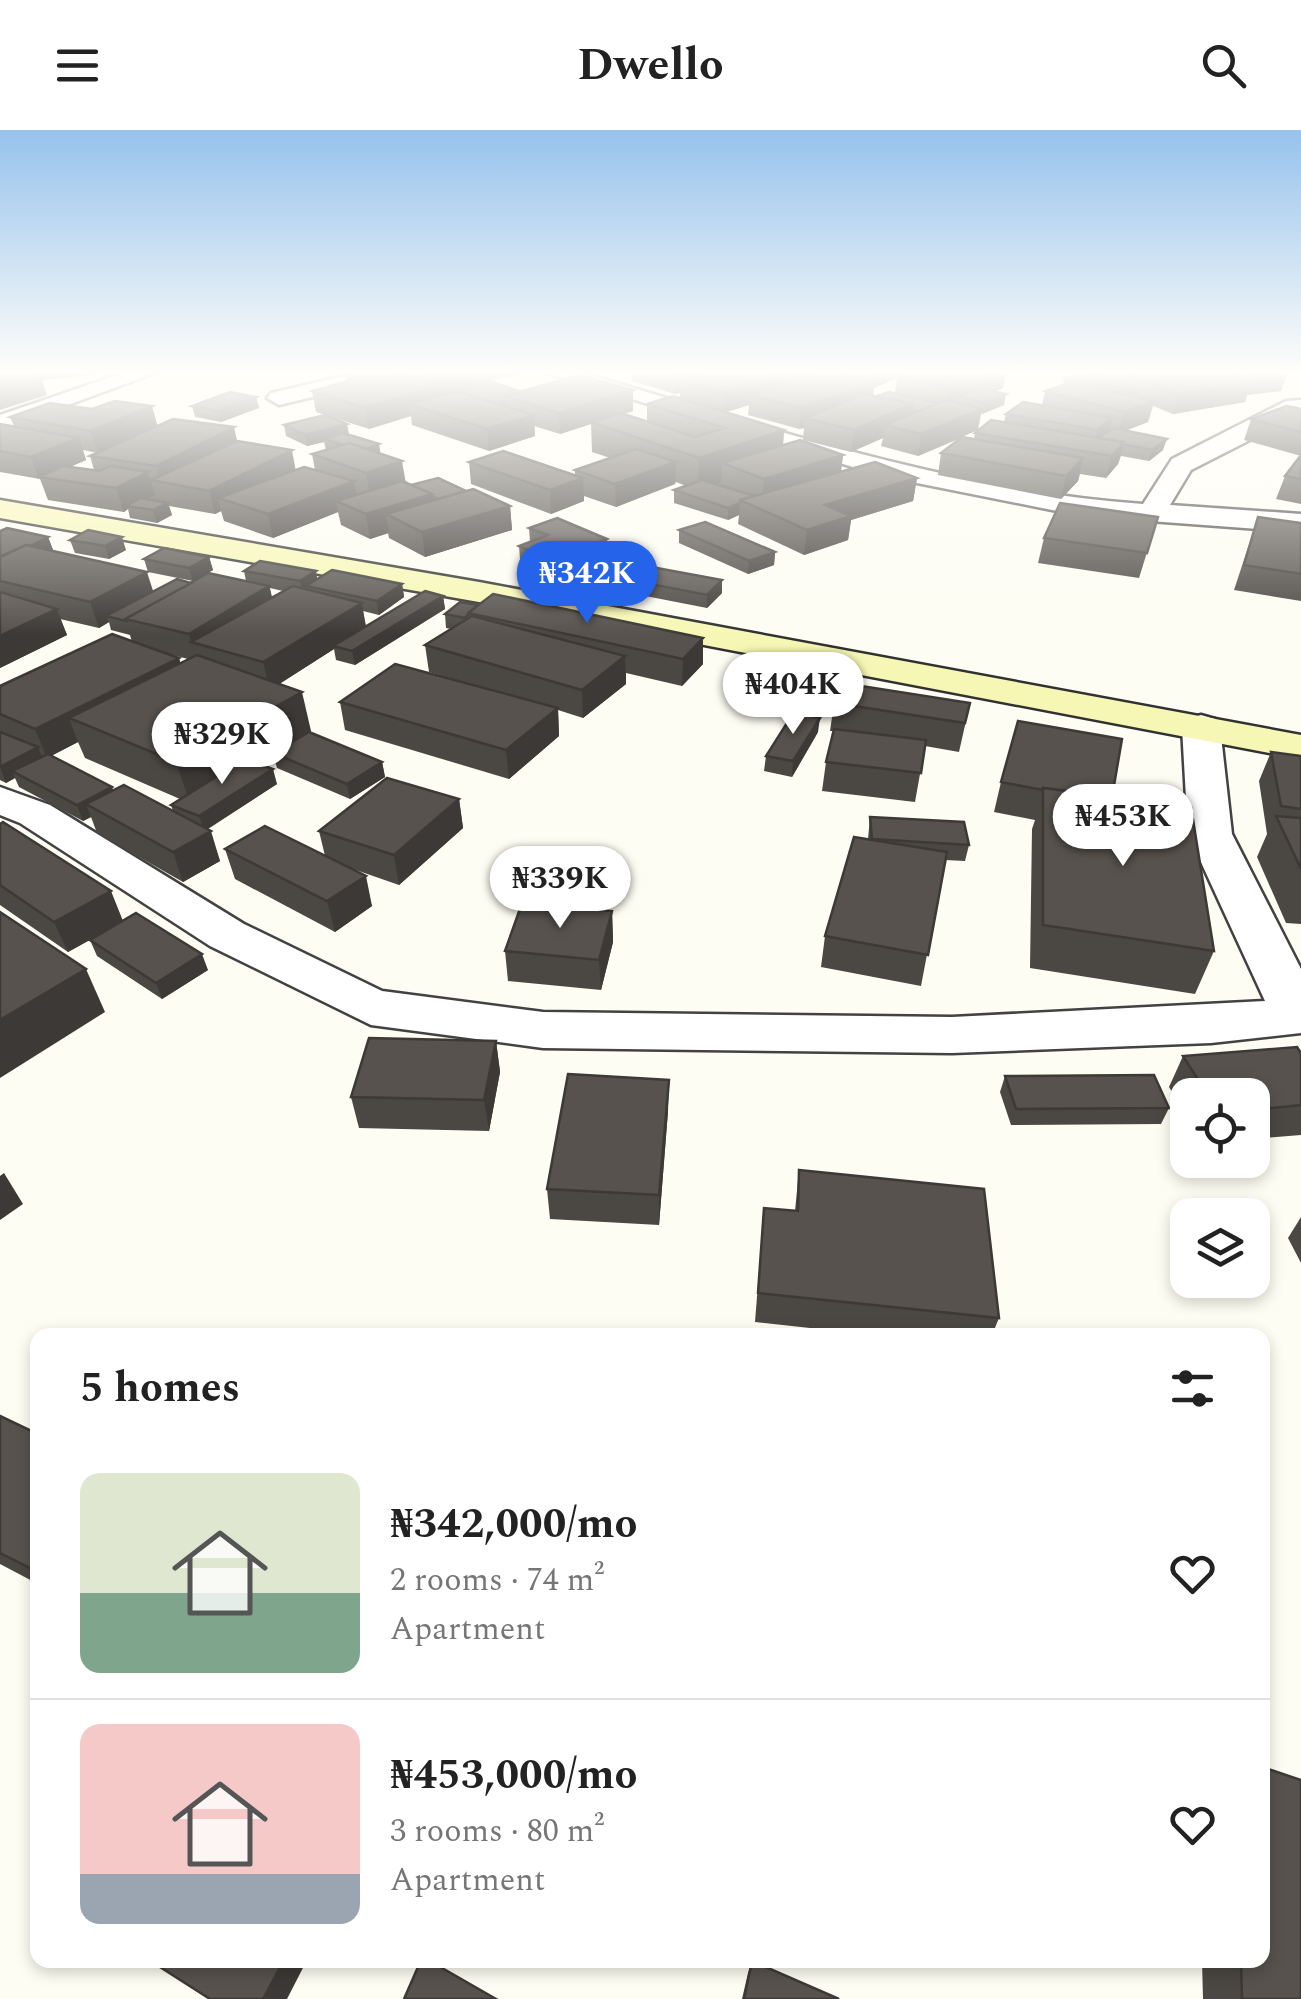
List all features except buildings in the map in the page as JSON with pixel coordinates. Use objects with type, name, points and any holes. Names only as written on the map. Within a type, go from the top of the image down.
[{"type":"street","points":[[855,460],[1082,508],[1301,523]]},
{"type":"street","points":[[1154,511],[1181,465],[1190,460]]},
{"type":"street","points":[[0,508],[479,592],[1301,746]]},
{"type":"street","points":[[12,814],[227,935],[371,1006],[542,1030],[952,1035],[1211,1025],[1300,1015],[1210,834],[1201,727]]}]
